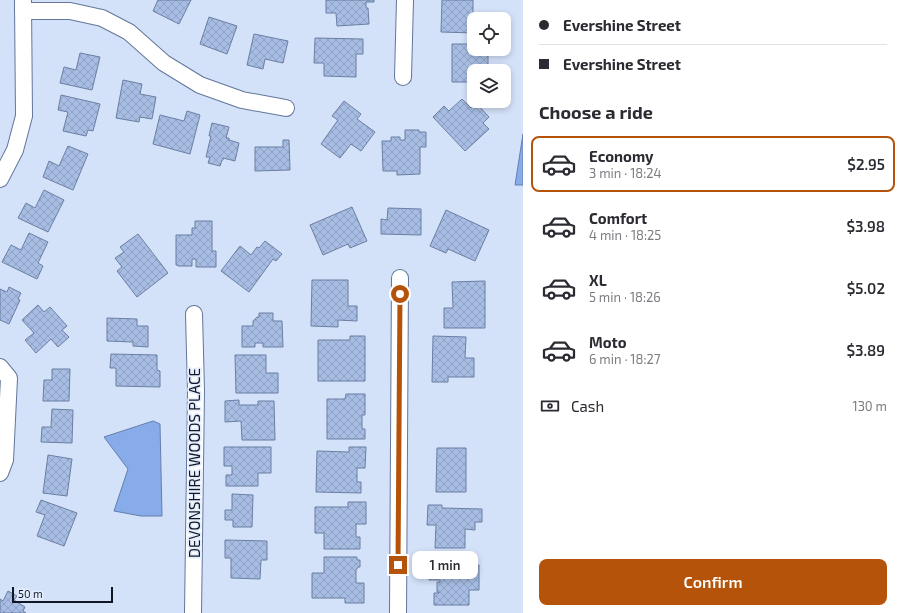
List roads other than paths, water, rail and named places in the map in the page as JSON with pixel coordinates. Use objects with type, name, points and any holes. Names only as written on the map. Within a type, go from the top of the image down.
[{"type":"street","points":[[403,77],[405,0]]},
{"type":"street","points":[[0,179],[15,150],[24,116],[23,6],[70,11],[102,18],[129,32],[164,63],[200,85],[242,100],[286,108]]},
{"type":"street","points":[[398,613],[400,278]]},
{"type":"street","name":"DEVONSHIRE WOODS PLACE","points":[[193,613],[196,391],[194,314]]},
{"type":"street","points":[[0,367],[9,378],[5,460],[0,473]]},
{"type":"water","points":[[523,134],[523,185],[515,185]]},
{"type":"water","points":[[153,421],[160,424],[162,516],[141,516],[114,511],[128,469],[104,437]]}]
